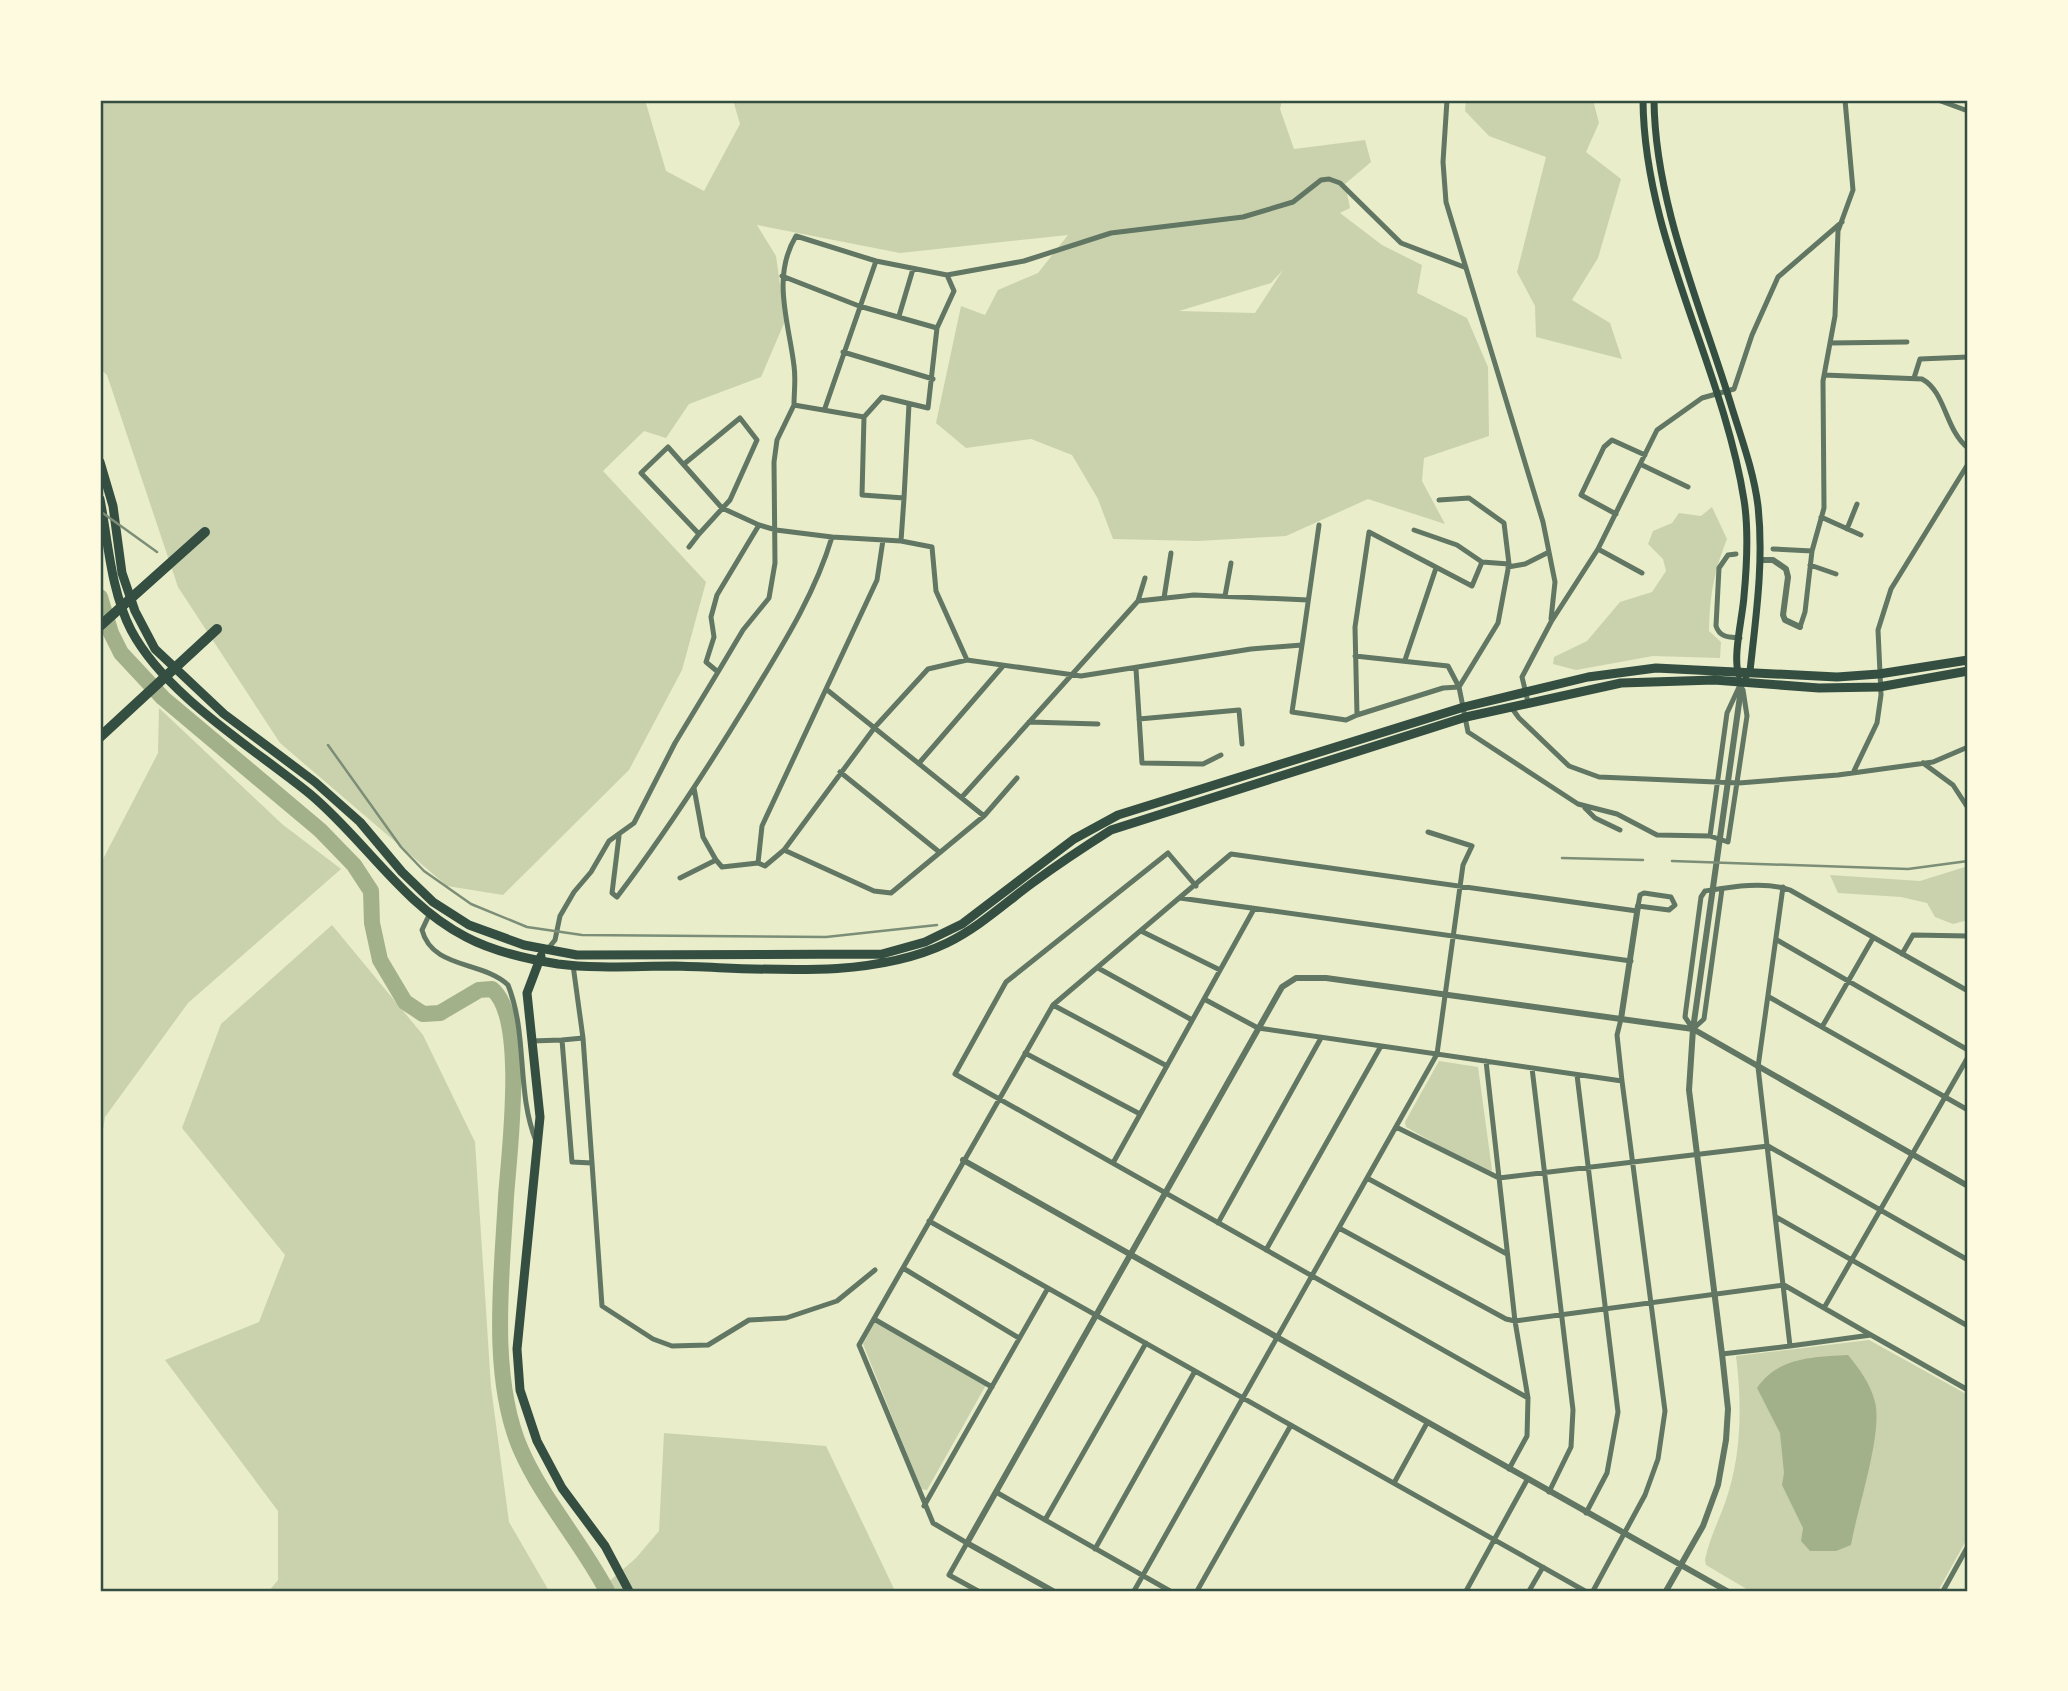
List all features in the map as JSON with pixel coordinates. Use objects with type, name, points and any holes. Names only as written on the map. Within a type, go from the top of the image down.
[{"type":"highway","points":[[100,461],[113,506],[122,573],[135,611],[155,649],[215,706],[315,782],[360,822],[402,872],[433,902],[469,925],[546,951],[617,956],[882,954],[925,942],[962,924],[1074,839],[1118,815],[1465,712],[1511,707],[1621,683],[1714,680],[1819,688],[1879,687],[1968,671]]},
{"type":"highway","points":[[100,499],[113,573],[131,629],[156,666],[192,701],[326,807],[430,913],[466,937],[514,956],[573,965],[796,968],[858,966],[897,961],[946,943],[976,926],[1061,862],[1111,830],[1525,691],[1588,677],[1656,668],[1837,677],[1879,674],[1968,660]]},
{"type":"highway","points":[[100,626],[205,532]]},
{"type":"highway","points":[[102,735],[217,629]]},
{"type":"highway","points":[[546,951],[537,960],[527,993],[540,1117],[517,1349],[520,1390],[537,1441],[562,1488],[605,1546],[629,1591]]},
{"type":"main road","points":[[1643,100],[1645,152],[1661,222],[1711,382],[1744,500],[1747,542],[1737,670],[1742,682]]},
{"type":"main road","points":[[1654,100],[1659,156],[1675,226],[1723,378],[1758,504],[1760,561],[1750,671],[1742,682]]},
{"type":"street","points":[[1447,100],[1443,162],[1446,202],[1543,522],[1555,582],[1550,622]]},
{"type":"street","points":[[1760,561],[1773,560],[1786,569],[1788,577],[1783,615],[1785,620],[1800,627],[1805,612],[1812,551],[1821,517],[1824,375],[1835,316],[1838,231],[1853,190],[1845,100]]},
{"type":"street","points":[[1938,100],[1968,111]]},
{"type":"street","points":[[546,951],[555,940],[560,916],[574,892],[591,872],[609,841],[634,823],[675,743],[743,630],[769,598],[776,530],[774,462],[777,440],[794,405],[795,370],[782,276],[787,250],[796,236],[876,261],[947,275],[1024,261],[1111,233],[1243,218],[1293,202],[1321,180],[1329,178],[1340,183],[1401,243],[1464,267]]},
{"type":"street","points":[[1528,702],[1522,677],[1550,622],[1598,549],[1642,465],[1657,430],[1674,415],[1702,398],[1734,389],[1752,335],[1778,278],[1842,222]]},
{"type":"street","points":[[825,408],[876,261]]},
{"type":"street","points":[[899,316],[913,269]]},
{"type":"street","points":[[904,498],[862,495],[864,417],[882,397],[928,408],[937,328],[954,291],[947,275]]},
{"type":"street","points":[[782,276],[859,306],[937,328]]},
{"type":"street","points":[[1830,343],[1907,342]]},
{"type":"street","points":[[843,352],[933,379]]},
{"type":"street","points":[[1914,378],[1920,359],[1968,357]]},
{"type":"street","points":[[1824,375],[1922,379],[1933,388],[1951,428],[1968,448]]},
{"type":"street","points":[[901,541],[909,404]]},
{"type":"street","points":[[794,405],[825,408],[864,417]]},
{"type":"street","points":[[684,464],[740,418],[757,440],[730,500],[689,547]]},
{"type":"street","points":[[1616,513],[1581,495],[1604,447],[1612,440],[1645,456]]},
{"type":"street","points":[[699,534],[641,473],[668,447],[722,508],[759,525],[776,530],[901,541],[932,547],[936,592],[967,660]]},
{"type":"street","points":[[1853,773],[1877,723],[1878,630],[1891,589],[1968,464]]},
{"type":"street","points":[[1642,465],[1688,487]]},
{"type":"street","points":[[1439,500],[1469,498],[1504,523],[1508,566],[1498,623],[1459,687]]},
{"type":"street","points":[[1847,529],[1857,504]]},
{"type":"street","points":[[1821,517],[1861,535]]},
{"type":"street","points":[[718,672],[706,662],[714,637],[711,617],[717,595],[759,525]]},
{"type":"street","points":[[1319,525],[1292,712],[1346,720],[1432,691],[1459,687]]},
{"type":"street","points":[[1415,530],[1457,545],[1482,562],[1508,566],[1525,564],[1549,552]]},
{"type":"street","points":[[1357,715],[1355,627],[1369,532],[1472,586],[1482,562]]},
{"type":"street","points":[[619,836],[612,893],[617,897],[694,788],[809,599],[832,537]]},
{"type":"street","points":[[758,863],[762,826],[877,580],[883,540]]},
{"type":"street","points":[[1598,549],[1642,573]]},
{"type":"street","points":[[1773,549],[1812,551]]},
{"type":"street","points":[[1164,598],[1171,553]]},
{"type":"street","points":[[1735,554],[1728,555],[1719,568],[1716,626],[1718,632],[1725,637],[1740,638]]},
{"type":"street","points":[[1226,596],[1231,563]]},
{"type":"street","points":[[1810,565],[1836,574]]},
{"type":"street","points":[[1405,660],[1436,568]]},
{"type":"street","points":[[962,797],[1138,601],[1145,578]]},
{"type":"street","points":[[1138,601],[1226,596],[1308,600]]},
{"type":"street","points":[[694,788],[704,837],[722,867],[758,863],[765,866],[785,850],[875,727],[928,669],[967,660],[1070,675],[1136,669],[1251,649],[1302,645]]},
{"type":"street","points":[[1355,656],[1448,666],[1459,687],[1468,732],[1583,806],[1595,818],[1619,830]]},
{"type":"street","points":[[920,762],[1003,666]]},
{"type":"street","points":[[1136,669],[1142,763],[1203,764],[1221,755]]},
{"type":"street","points":[[1666,1591],[1703,1526],[1721,1471],[1728,1409],[1689,1090],[1693,1029],[1742,682]]},
{"type":"street","points":[[1710,836],[1727,713],[1742,682]]},
{"type":"street","points":[[1583,806],[1617,814],[1657,835],[1710,836],[1728,842],[1747,716],[1742,682]]},
{"type":"street","points":[[826,689],[984,816]]},
{"type":"street","points":[[1511,707],[1519,719],[1569,766],[1599,777],[1739,783],[1853,773],[1923,763],[1958,754],[1968,747]]},
{"type":"street","points":[[1139,719],[1239,710],[1242,744]]},
{"type":"street","points":[[1029,722],[1098,724]]},
{"type":"street","points":[[1923,763],[1953,785],[1968,808]]},
{"type":"street","points":[[840,772],[938,851]]},
{"type":"street","points":[[785,850],[874,891],[891,893],[938,851],[984,816],[1017,778]]},
{"type":"street","points":[[1133,1591],[1437,1054],[1463,865],[1472,846],[1428,832]]},
{"type":"street","points":[[1196,886],[1168,853],[1006,982],[955,1074],[1528,1398]]},
{"type":"street","points":[[1053,1591],[933,1523],[859,1345],[1053,1005],[1231,854],[1238,853],[1637,909],[1669,910],[1675,905],[1671,897],[1644,893],[1640,895],[1637,909],[1632,961],[1617,1035],[1665,1410],[1658,1459],[1645,1495],[1593,1591]]},
{"type":"street","points":[[680,878],[716,860]]},
{"type":"street","points":[[1693,1029],[1685,1017],[1702,894],[1722,889],[1783,887],[1968,991]]},
{"type":"street","points":[[1783,887],[1758,1067],[1790,1346]]},
{"type":"street","points":[[1693,1029],[1704,1019],[1722,889]]},
{"type":"street","points":[[1180,898],[1632,961]]},
{"type":"street","points":[[1112,1163],[1254,909]]},
{"type":"street","points":[[430,913],[422,930],[431,947],[443,958],[485,969],[508,985],[518,1025],[523,1088],[539,1147]]},
{"type":"street","points":[[1142,931],[1220,970]]},
{"type":"street","points":[[1902,954],[1913,935],[1968,936]]},
{"type":"street","points":[[1822,1027],[1873,938]]},
{"type":"street","points":[[1777,940],[1968,1050]]},
{"type":"street","points":[[573,965],[583,1038],[602,1306],[653,1339],[672,1346],[708,1345],[749,1320],[786,1318],[837,1301],[875,1270]]},
{"type":"street","points":[[1098,968],[1192,1020]]},
{"type":"street","points":[[978,1591],[949,1575],[1258,1028],[1282,987],[1296,978],[1326,978],[1446,993],[1693,1029],[1968,1186]]},
{"type":"street","points":[[1769,997],[1968,1110]]},
{"type":"street","points":[[1204,999],[1258,1028],[1622,1081]]},
{"type":"street","points":[[1053,1005],[1167,1066]]},
{"type":"street","points":[[531,1041],[583,1038]]},
{"type":"street","points":[[1218,1223],[1321,1038]]},
{"type":"street","points":[[562,1040],[572,1162],[592,1163]]},
{"type":"street","points":[[1266,1250],[1381,1046]]},
{"type":"street","points":[[1025,1053],[1140,1114]]},
{"type":"street","points":[[1824,1308],[1968,1057]]},
{"type":"street","points":[[1486,1061],[1515,1321],[1528,1398],[1527,1436],[1509,1469]]},
{"type":"street","points":[[1532,1068],[1573,1410],[1571,1447],[1549,1492]]},
{"type":"street","points":[[1577,1074],[1618,1412],[1607,1473],[1586,1513]]},
{"type":"street","points":[[1396,1127],[1499,1178],[1768,1146],[1968,1260]]},
{"type":"street","points":[[963,1160],[1727,1591]]},
{"type":"street","points":[[1367,1178],[1507,1254]]},
{"type":"street","points":[[1776,1216],[1968,1326]]},
{"type":"street","points":[[929,1221],[1586,1591]]},
{"type":"street","points":[[1339,1228],[1506,1319],[1515,1321],[1784,1285],[1968,1390]]},
{"type":"street","points":[[903,1268],[1019,1338]]},
{"type":"street","points":[[924,1506],[1048,1288]]},
{"type":"street","points":[[874,1319],[992,1387]]},
{"type":"street","points":[[1722,1354],[1871,1335]]},
{"type":"street","points":[[1045,1520],[1146,1343]]},
{"type":"street","points":[[1095,1549],[1195,1371]]},
{"type":"street","points":[[1394,1483],[1427,1423]]},
{"type":"street","points":[[1197,1591],[1291,1425]]},
{"type":"street","points":[[1466,1591],[1527,1480]]},
{"type":"street","points":[[996,1492],[1170,1591]]},
{"type":"street","points":[[1942,1591],[1968,1546]]},
{"type":"street","points":[[1529,1591],[1543,1567]]},
{"type":"shaded area","points":[[100,100],[645,100],[666,171],[704,191],[740,124],[733,100],[1282,100],[1280,109],[1294,149],[1365,140],[1371,162],[1345,184],[1350,208],[1340,213],[1382,245],[1422,265],[1417,293],[1467,318],[1488,367],[1489,436],[1424,458],[1422,481],[1445,524],[1368,499],[1286,536],[1198,541],[1113,539],[1098,499],[1072,455],[1031,439],[966,448],[936,423],[961,306],[985,315],[998,290],[1038,273],[1068,235],[900,253],[757,225],[776,256],[785,321],[761,377],[689,404],[666,438],[644,431],[603,471],[706,582],[682,670],[629,770],[503,895],[447,886],[280,743],[178,587],[107,375],[100,369]],"holes":[[[1283,270],[1255,313],[1179,311],[1271,283]]]},
{"type":"shaded area","points":[[1466,100],[1593,100],[1599,123],[1586,152],[1621,179],[1598,258],[1572,300],[1610,323],[1622,359],[1536,337],[1535,306],[1517,272],[1546,157],[1489,136],[1465,111]]},
{"type":"shaded area","points":[[1712,507],[1727,539],[1716,573],[1709,631],[1721,642],[1720,658],[1653,656],[1576,670],[1553,664],[1554,657],[1587,641],[1620,602],[1652,592],[1666,571],[1663,559],[1648,544],[1653,531],[1672,523],[1679,513],[1701,516]]},
{"type":"shaded area","points":[[159,708],[282,824],[341,869],[188,1003],[105,1117],[100,1150],[100,865],[158,753]]},
{"type":"shaded area","points":[[1968,866],[1968,920],[1953,924],[1935,917],[1927,903],[1901,897],[1838,893],[1830,875],[1920,881]]},
{"type":"shaded area","points":[[332,925],[423,1035],[475,1142],[491,1387],[509,1522],[549,1591],[269,1591],[278,1580],[278,1511],[165,1360],[259,1322],[285,1255],[182,1128],[221,1024]]},
{"type":"shaded area","points":[[1439,1061],[1478,1067],[1492,1170],[1488,1174],[1406,1127],[1405,1122]]},
{"type":"shaded area","points":[[875,1322],[986,1385],[927,1490],[921,1489],[863,1344]]},
{"type":"shaded area","points":[[1869,1340],[1968,1395],[1968,1537],[1938,1591],[1750,1591],[1706,1565],[1709,1545],[1731,1485],[1738,1448],[1740,1411],[1736,1356]]},
{"type":"shaded area","points":[[1848,1355],[1871,1389],[1875,1402],[1877,1416],[1873,1452],[1851,1545],[1836,1551],[1810,1551],[1801,1541],[1803,1528],[1782,1485],[1784,1473],[1780,1433],[1757,1388],[1775,1370],[1786,1364],[1809,1358]]},
{"type":"shaded area","points":[[664,1433],[826,1446],[895,1591],[598,1591],[636,1558],[659,1531]]},
{"type":"waterway","points":[[100,597],[111,633],[121,653],[163,698],[320,830],[354,865],[371,891],[372,923],[380,960],[405,1002],[423,1014],[440,1013],[479,990],[492,989],[503,1004],[513,1056],[500,1325],[505,1391],[511,1421],[530,1468],[607,1591]]},
{"type":"railway","points":[[100,511],[157,552]]},
{"type":"railway","points":[[328,745],[401,847],[424,871],[471,904],[527,927],[582,935],[826,937],[937,925]]},
{"type":"railway","points":[[1562,858],[1643,860]]},
{"type":"railway","points":[[1672,861],[1908,869],[1968,861]]}]
